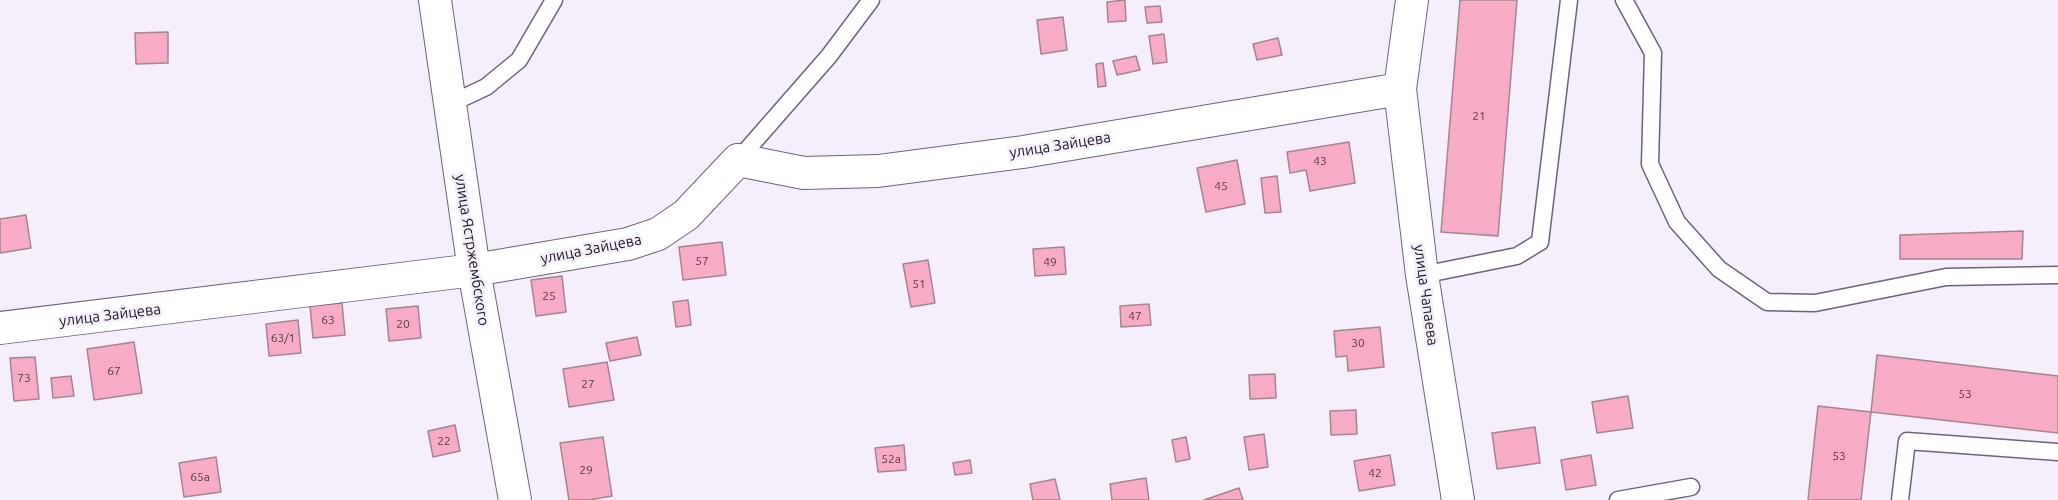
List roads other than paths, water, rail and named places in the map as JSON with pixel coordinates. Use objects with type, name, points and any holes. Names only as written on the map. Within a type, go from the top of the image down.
[{"type":"street","name":"улица Ястржембского","points":[[435,0],[474,270],[515,500]]},
{"type":"street","name":"улица Чапаева","points":[[1412,0],[1400,89],[1422,275],[1458,500]]},
{"type":"street","name":"улица Зайцева","points":[[0,328],[474,270],[628,244],[658,234],[686,215],[738,160],[804,173],[878,171],[1023,152],[1400,89]]},
{"type":"lane","points":[[450,104],[486,87],[519,60],[554,0]]},
{"type":"lane","points":[[738,160],[829,56],[871,0]]},
{"type":"lane","points":[[1422,275],[1516,256],[1540,242],[1569,0]]},
{"type":"lane","points":[[1624,0],[1653,53],[1650,164],[1663,193],[1677,222],[1719,269],[1767,302],[1815,303],[1946,277],[2058,275]]},
{"type":"lane","points":[[1900,500],[1907,441],[2058,452]]},
{"type":"lane","points":[[1618,500],[1691,487]]}]
